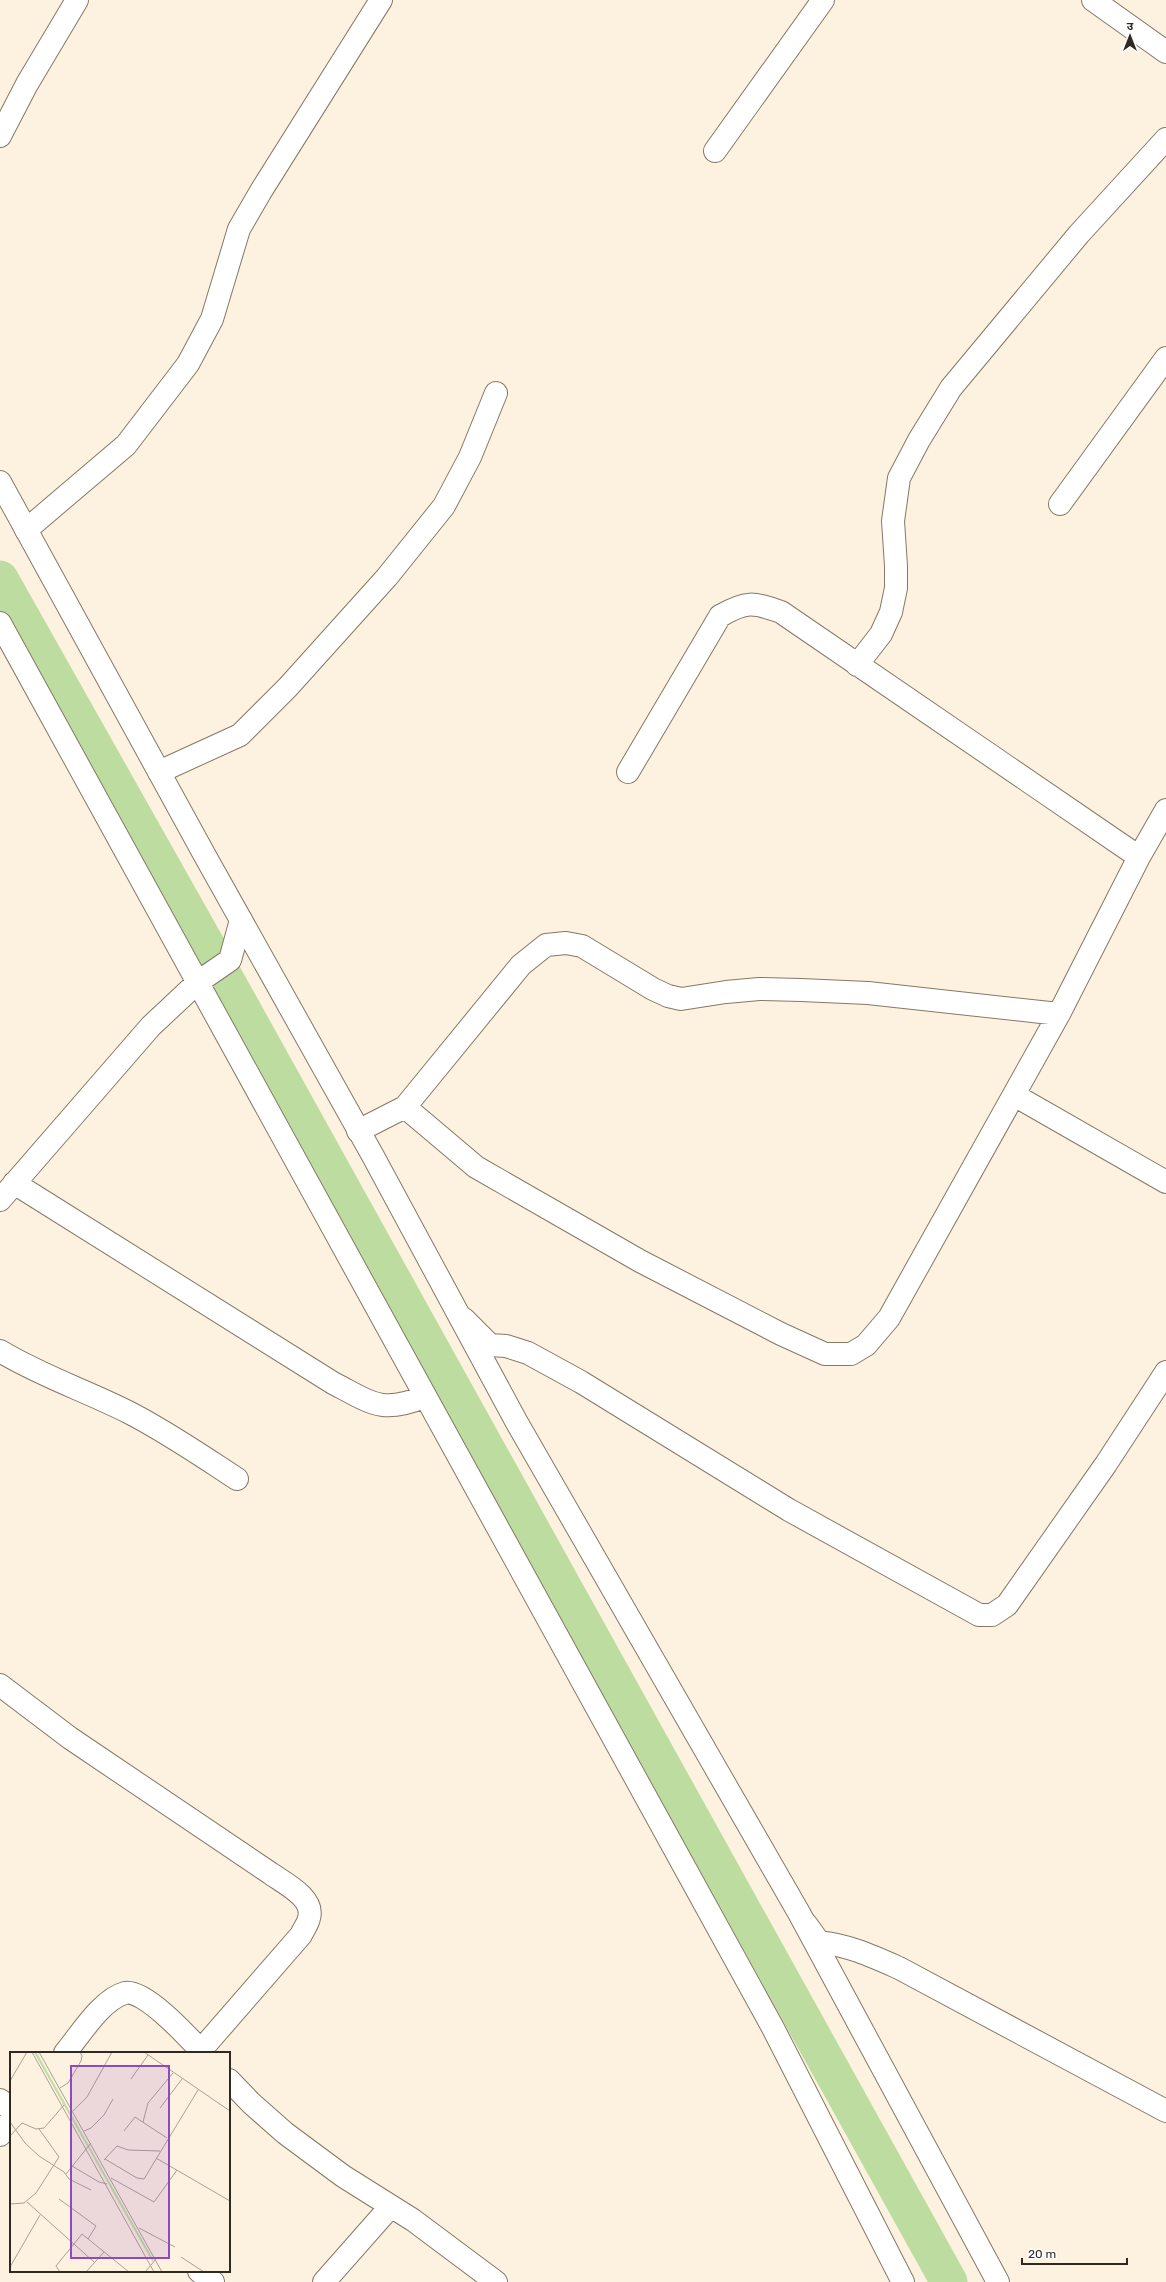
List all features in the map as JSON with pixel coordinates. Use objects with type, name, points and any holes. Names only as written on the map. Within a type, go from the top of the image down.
[{"type":"street","points":[[0,136],[27,84],[77,0]]},
{"type":"street","points":[[26,530],[126,445],[188,364],[212,319],[239,229],[380,0]]},
{"type":"street","points":[[715,150],[823,0]]},
{"type":"street","points":[[1093,0],[1166,52]]},
{"type":"street","points":[[857,665],[881,634],[891,612],[896,588],[893,521],[900,478],[919,440],[956,382],[1079,234],[1166,139]]},
{"type":"street","points":[[1060,504],[1166,358]]},
{"type":"street","points":[[159,772],[240,735],[288,687],[387,577],[444,506],[470,457],[496,393]]},
{"type":"street","points":[[0,482],[516,1421],[799,1913],[998,2282]]},
{"type":"street","points":[[628,772],[720,616],[739,605],[759,604],[781,612],[1139,857]]},
{"type":"street","points":[[0,623],[204,978],[424,1397],[773,2028],[903,2282]]},
{"type":"street","points":[[404,1108],[476,1167],[640,1261],[781,1334],[825,1354],[851,1354],[866,1345],[889,1318],[1059,1014],[1139,857],[1166,810]]},
{"type":"street","points":[[0,1200],[151,1026],[204,978],[230,960],[241,920]]},
{"type":"street","points":[[358,1131],[404,1108],[521,965],[546,945],[566,943],[582,946],[653,989],[668,996],[681,999],[726,992],[759,989],[801,990],[868,993],[1059,1014]]},
{"type":"street","points":[[1014,1095],[1166,1182]]},
{"type":"street","points":[[14,1183],[333,1383],[369,1402],[388,1406],[405,1404],[424,1397]]},
{"type":"street","points":[[458,1314],[490,1345],[506,1346],[528,1353],[581,1382],[789,1510],[979,1615],[992,1615],[1007,1605],[1106,1464],[1166,1372]]},
{"type":"street","points":[[0,1351],[175,1437],[237,1479]]},
{"type":"street","points":[[0,1685],[70,1738],[302,1896],[310,1908],[309,1918],[301,1935],[202,2052],[146,2000],[134,1992],[125,1993],[112,2000],[97,2013],[66,2052]]},
{"type":"street","points":[[799,1913],[819,1942],[835,1943],[860,1950],[899,1968],[1166,2112]]},
{"type":"street","points":[[230,2081],[251,2103],[285,2133],[343,2176],[391,2206],[496,2282]]},
{"type":"street","points":[[0,2100],[10,2109]]},
{"type":"street","points":[[0,2135],[10,2121]]},
{"type":"street","points":[[324,2282],[391,2206]]},
{"type":"street","points":[[200,2272],[213,2282]]},
{"type":"waterway","points":[[0,579],[230,987],[949,2282]]}]
